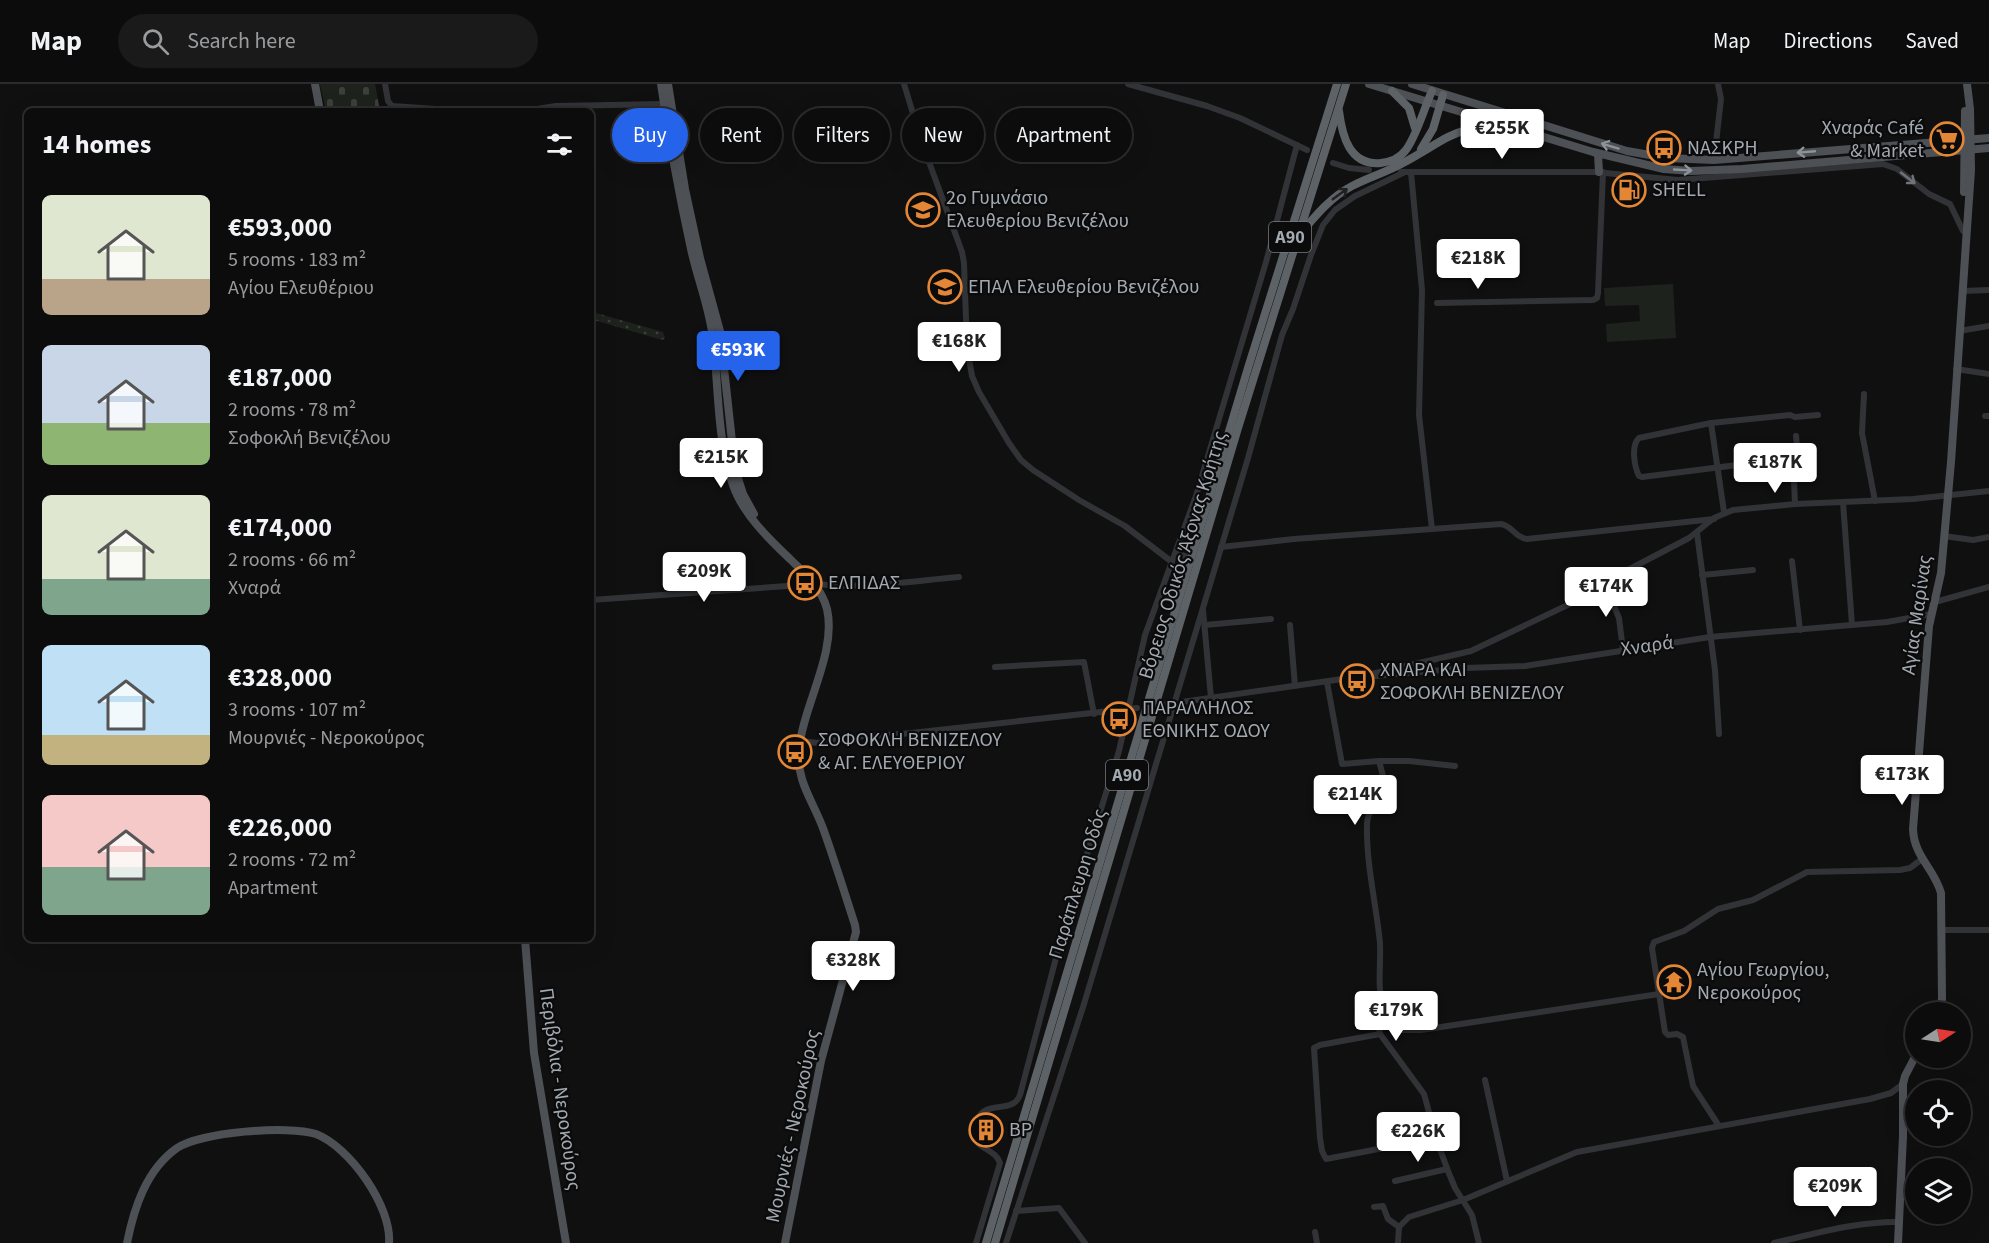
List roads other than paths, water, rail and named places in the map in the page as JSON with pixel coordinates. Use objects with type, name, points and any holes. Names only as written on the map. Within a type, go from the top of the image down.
[{"type":"highway","name":"Βόρειος Οδικός Άξονας Κρήτης","points":[[995,1243],[1238,428],[1339,107],[1338,84]]},
{"type":"highway","name":"Βόρειος Οδικός Άξονας Κρήτης","points":[[986,1243],[1248,368],[1339,94],[1346,84]]},
{"type":"highway","points":[[1392,91],[1404,101],[1412,113],[1416,131]]},
{"type":"highway","points":[[1339,107],[1343,137],[1352,152],[1365,161],[1383,163],[1397,159],[1407,149],[1432,91]]},
{"type":"highway","points":[[1415,156],[1424,147],[1430,135],[1443,94]]},
{"type":"highway","points":[[1299,235],[1326,205],[1344,191],[1403,164],[1451,134],[1471,128],[1520,130]]},
{"type":"highway","points":[[1018,1109],[1029,1101]]},
{"type":"highway","points":[[1004,1156],[1008,1169]]},
{"type":"main road","points":[[315,84],[319,108]]},
{"type":"main road","points":[[661,84],[678,190],[712,332],[728,470],[737,496],[750,516],[816,584]]},
{"type":"main road","points":[[668,84],[685,189],[700,258],[720,332],[735,469],[743,494],[766,534]]},
{"type":"main road","points":[[1369,84],[1428,100],[1598,154],[1664,169],[1702,171],[1742,169],[1988,148]]},
{"type":"main road","points":[[1412,84],[1627,151],[1667,158],[1714,160],[1988,138]]},
{"type":"main road","name":"Αγίας Μαρίνας","points":[[1941,1002],[1940,888],[1914,843],[1913,829],[1929,626],[1941,573],[1948,495],[1968,165],[1967,84]]},
{"type":"main road","points":[[1948,141],[1961,133],[1968,122],[1977,133],[1988,138]]},
{"type":"main road","points":[[1950,151],[1960,155],[1968,165],[1977,154],[1988,148]]},
{"type":"main road","points":[[1598,154],[1601,172]]},
{"type":"main road","name":"Αγίας Μαρίνας","points":[[1964,250],[1963,231],[1968,165]]},
{"type":"main road","name":"Μουρνιές - Νεροκούρος","points":[[785,1243],[821,1061],[856,932],[823,828],[804,791],[799,764],[801,741],[830,633],[825,603],[816,584]]},
{"type":"main road","name":"Περιβόλια - Νεροκούρος","points":[[525,942],[534,1053],[566,1243]]},
{"type":"main road","points":[[1898,1243],[1903,1084],[1909,1068]]},
{"type":"main road","points":[[127,1243],[137,1204],[152,1173],[177,1148],[188,1142],[211,1136],[278,1130],[314,1134],[328,1140],[345,1154],[383,1209],[389,1230],[389,1243]]},
{"type":"street","points":[[386,84],[388,101],[392,106],[421,108]]},
{"type":"street","points":[[1128,84],[1218,110],[1268,130],[1307,150]]},
{"type":"street","points":[[1714,160],[1721,99],[1718,84]]},
{"type":"street","points":[[904,85],[921,140],[962,252],[968,354],[972,376],[979,392],[1021,460],[1045,479],[1138,535],[1172,562]]},
{"type":"street","points":[[544,108],[664,104]]},
{"type":"street","name":"Παράπλευρη Οδός","points":[[976,1243],[1000,1163],[995,1154],[976,1142],[974,1136],[976,1121],[984,1110],[1011,1105],[1018,1100],[1020,1095],[1062,935],[1134,709],[1145,635],[1196,496],[1258,289],[1297,145]]},
{"type":"street","points":[[1334,163],[1349,168],[1369,170]]},
{"type":"street","points":[[1432,529],[1419,415],[1422,290],[1404,172],[1601,172],[1678,180],[1883,164],[1897,169],[1929,194],[1950,204],[1963,231]]},
{"type":"street","name":"Παράπλευρη Οδός","points":[[1006,1243],[1084,1004],[1248,458],[1282,335],[1323,225],[1345,202],[1404,172]]},
{"type":"street","points":[[1437,303],[1593,300],[1597,298],[1601,172]]},
{"type":"street","points":[[1962,291],[1989,290]]},
{"type":"street","points":[[1959,331],[1989,326]]},
{"type":"street","points":[[1956,369],[1989,374]]},
{"type":"street","points":[[1864,394],[1862,433],[1875,501]]},
{"type":"street","points":[[1793,458],[1642,477],[1639,476],[1636,468],[1634,444],[1639,438],[1711,423],[1790,415],[1796,417],[1818,415]]},
{"type":"street","points":[[1711,423],[1724,513],[1733,510],[1796,504],[1875,501],[1989,491]]},
{"type":"street","points":[[1796,436],[1797,446],[1793,458],[1796,504]]},
{"type":"street","points":[[1843,502],[1852,625]]},
{"type":"street","name":"Χναρά","points":[[1161,705],[1363,676],[1479,648],[1590,592],[1697,533],[1724,513]]},
{"type":"street","points":[[1221,547],[1294,539],[1506,525],[1520,537],[1527,539],[1714,519]]},
{"type":"street","points":[[1697,533],[1717,689],[1719,734]]},
{"type":"street","points":[[1944,536],[1973,540],[1989,537]]},
{"type":"street","points":[[1176,552],[1185,556]]},
{"type":"street","points":[[1207,561],[1216,563]]},
{"type":"street","points":[[1792,561],[1800,630]]},
{"type":"street","points":[[1702,575],[1753,570]]},
{"type":"street","points":[[594,600],[816,584],[859,584],[959,577]]},
{"type":"street","points":[[1604,583],[1619,618],[1623,650]]},
{"type":"street","points":[[1935,602],[1989,587]]},
{"type":"street","points":[[1203,606],[1211,698]]},
{"type":"street","name":"Χναρά","points":[[1363,676],[1525,666],[1710,637],[1887,622],[1931,614]]},
{"type":"street","points":[[1205,625],[1270,618]]},
{"type":"street","points":[[1290,625],[1296,686]]},
{"type":"street","points":[[995,667],[1084,662],[1094,714]]},
{"type":"street","points":[[1327,682],[1342,764],[1408,761],[1455,766]]},
{"type":"street","points":[[801,741],[818,743],[863,736],[902,734],[1134,709]]},
{"type":"street","points":[[1379,761],[1384,791],[1382,800],[1370,810],[1367,820],[1366,846],[1380,943],[1380,992],[1383,1008]]},
{"type":"street","points":[[1719,1126],[1693,1086],[1683,1037],[1677,1034],[1668,1035],[1665,1032],[1652,948],[1658,940],[1684,932],[1718,909],[1759,898],[1807,872],[1905,870],[1922,859]]},
{"type":"street","points":[[1942,930],[1989,930]]},
{"type":"street","points":[[1383,1008],[1390,1011],[1398,1030],[1411,1030],[1538,1014],[1659,994]]},
{"type":"street","points":[[1383,1008],[1377,1015],[1380,1034],[1424,1094],[1447,1169],[1469,1208],[1476,1225],[1479,1243]]},
{"type":"street","points":[[1380,1034],[1314,1048],[1320,1138],[1324,1156],[1330,1160],[1436,1138]]},
{"type":"street","points":[[1485,1080],[1507,1181]]},
{"type":"street","points":[[1398,1243],[1399,1227],[1409,1217],[1463,1200],[1577,1152],[1869,1099],[1891,1093],[1903,1084]]},
{"type":"street","points":[[1395,1181],[1447,1169]]},
{"type":"street","points":[[1374,1207],[1383,1206],[1388,1219],[1399,1227]]},
{"type":"street","points":[[1016,1211],[1059,1208],[1085,1243]]},
{"type":"street","points":[[1774,1243],[1880,1222],[1899,1222]]},
{"type":"street","points":[[1315,1232],[1317,1243]]},
{"type":"place","name":"Χναράς Café & Market","points":[[1947,139]]},
{"type":"place","name":"ΝΑΣΚΡΗ","points":[[1664,148]]},
{"type":"place","name":"SHELL","points":[[1629,190]]},
{"type":"place","name":"2ο Γυμνάσιο Ελευθερίου Βενιζέλου","points":[[923,210]]},
{"type":"place","name":"ΕΠΑΛ Ελευθερίου Βενιζέλου","points":[[945,287]]},
{"type":"place","name":"ΕΛΠΙΔΑΣ","points":[[805,583]]},
{"type":"place","name":"ΧΝΑΡΑ ΚΑΙ ΣΟΦΟΚΛΗ ΒΕΝΙΖΕΛΟΥ","points":[[1357,681]]},
{"type":"place","name":"ΠΑΡΑΛΛΗΛΟΣ ΕΘΝΙΚΗΣ ΟΔΟΥ","points":[[1119,719]]},
{"type":"place","name":"ΣΟΦΟΚΛΗ ΒΕΝΙΖΕΛΟΥ & ΑΓ. ΕΛΕΥΘΕΡΙΟΥ","points":[[795,752]]},
{"type":"place","name":"Αγίου Γεωργίου, Νεροκούρος","points":[[1674,982]]},
{"type":"place","name":"BP","points":[[986,1130]]}]
